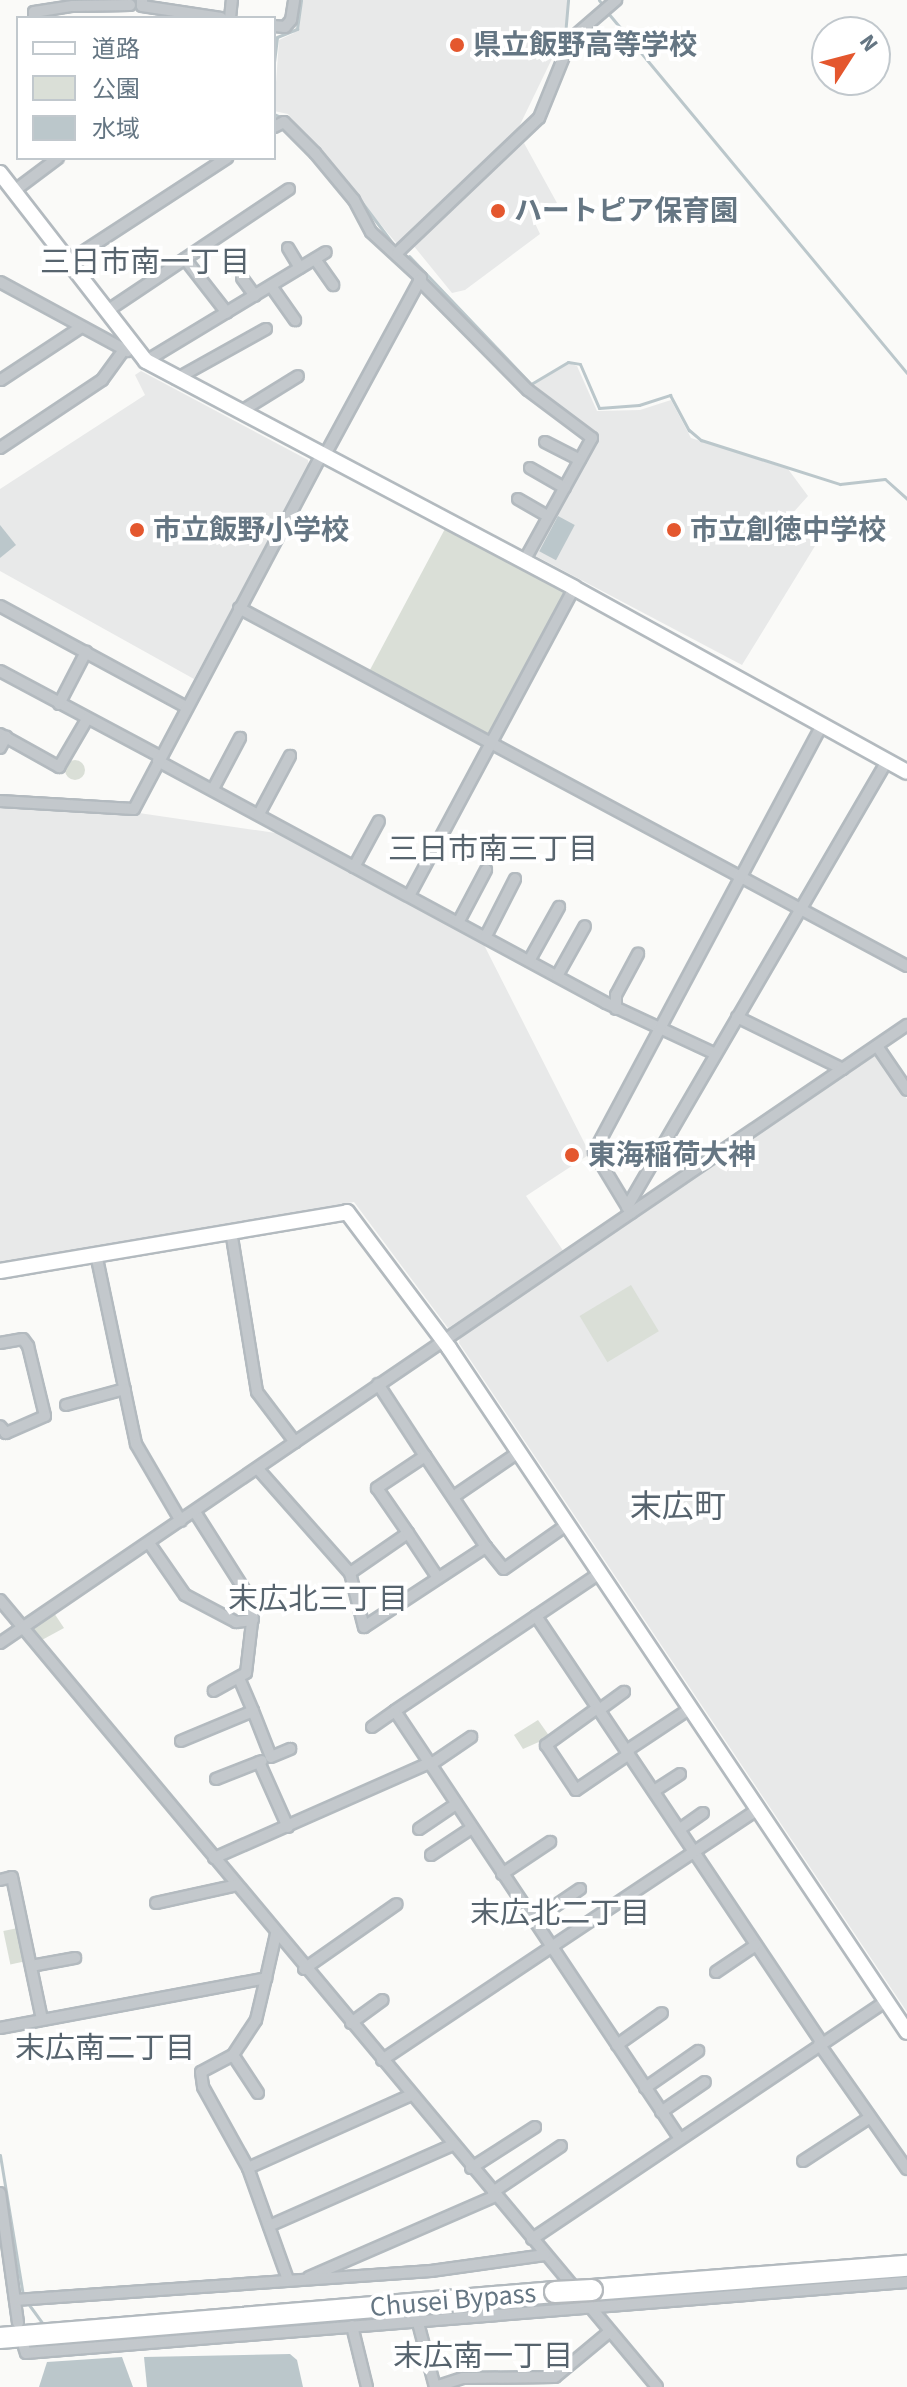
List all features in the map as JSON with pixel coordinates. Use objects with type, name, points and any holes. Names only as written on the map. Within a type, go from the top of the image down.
[{"type":"highway","name":"Chusei Bypass","points":[[0,2338],[555,2292],[589,2298],[907,2266]]},
{"type":"street","points":[[276,26],[285,27],[291,20],[294,0]]},
{"type":"street","points":[[397,253],[539,118],[571,39],[614,2]]},
{"type":"street","points":[[34,16],[34,12],[72,3],[142,3],[202,16]]},
{"type":"street","points":[[128,16],[130,5]]},
{"type":"street","points":[[277,123],[354,200],[371,232],[397,253],[419,280],[528,390],[592,438],[524,561]]},
{"type":"street","points":[[14,191],[55,160]]},
{"type":"street","points":[[69,261],[224,160]]},
{"type":"street","points":[[0,173],[107,311],[135,355]]},
{"type":"street","points":[[107,311],[289,189]]},
{"type":"street","points":[[288,248],[300,268]]},
{"type":"street","points":[[0,448],[135,355],[227,313],[326,252]]},
{"type":"street","points":[[185,259],[227,313]]},
{"type":"street","points":[[315,259],[333,285]]},
{"type":"street","points":[[242,278],[255,296]]},
{"type":"street","points":[[0,801],[134,809],[184,706],[419,280]]},
{"type":"street","points":[[0,282],[80,328],[524,561],[906,771]]},
{"type":"street","points":[[271,286],[295,320]]},
{"type":"street","points":[[1,380],[80,328]]},
{"type":"street","points":[[176,379],[266,329]]},
{"type":"street","points":[[240,412],[298,376]]},
{"type":"street","points":[[545,442],[580,460]]},
{"type":"street","points":[[530,468],[565,488]]},
{"type":"street","points":[[518,499],[548,516]]},
{"type":"street","points":[[409,896],[574,588]]},
{"type":"street","points":[[0,606],[184,706]]},
{"type":"street","points":[[239,608],[907,966]]},
{"type":"street","points":[[59,704],[86,652]]},
{"type":"street","points":[[0,671],[616,1009],[659,1031],[716,1054]]},
{"type":"street","points":[[0,748],[3,736],[59,767],[87,719]]},
{"type":"street","points":[[629,1210],[594,1152],[823,724]]},
{"type":"street","points":[[213,789],[240,738]]},
{"type":"street","points":[[259,814],[290,756]]},
{"type":"street","points":[[629,1210],[737,1017],[887,761]]},
{"type":"street","points":[[354,867],[379,821]]},
{"type":"street","points":[[459,921],[486,870]]},
{"type":"street","points":[[486,936],[515,879]]},
{"type":"street","points":[[529,961],[559,907]]},
{"type":"street","points":[[557,976],[585,926]]},
{"type":"street","points":[[616,1009],[616,995],[638,954]]},
{"type":"street","points":[[737,1017],[843,1069]]},
{"type":"street","points":[[0,1643],[258,1469],[629,1210],[907,1025]]},
{"type":"street","points":[[877,1046],[907,1090]]},
{"type":"street","points":[[0,1271],[347,1212],[443,1340],[907,2032]]},
{"type":"street","points":[[231,1231],[257,1392],[295,1442]]},
{"type":"street","points":[[96,1254],[136,1444],[181,1521]]},
{"type":"street","points":[[0,1343],[23,1339],[28,1346],[45,1416],[6,1433],[0,1426]]},
{"type":"street","points":[[378,1384],[486,1547],[504,1569],[568,1524]]},
{"type":"street","points":[[66,1405],[125,1389]]},
{"type":"street","points":[[453,1497],[519,1452]]},
{"type":"street","points":[[425,1456],[377,1488],[438,1578]]},
{"type":"street","points":[[258,1469],[350,1573],[364,1627],[486,1547]]},
{"type":"street","points":[[195,1512],[254,1605],[251,1657],[239,1678],[214,1691]]},
{"type":"street","points":[[350,1573],[408,1533]]},
{"type":"street","points":[[149,1543],[185,1595],[236,1622],[253,1620]]},
{"type":"street","points":[[372,1727],[600,1573]]},
{"type":"street","points":[[0,1600],[471,2168],[545,2255],[589,2298],[608,2333],[657,2387]]},
{"type":"street","points":[[536,1616],[869,2118],[907,2169]]},
{"type":"street","points":[[239,1678],[271,1757]]},
{"type":"street","points":[[624,1692],[546,1745],[576,1790],[691,1708]]},
{"type":"street","points":[[181,1741],[253,1711]]},
{"type":"street","points":[[395,1711],[680,2139]]},
{"type":"street","points":[[214,1858],[430,1764],[471,1737]]},
{"type":"street","points":[[216,1779],[290,1749]]},
{"type":"street","points":[[259,1762],[288,1827]]},
{"type":"street","points":[[654,1791],[680,1774]]},
{"type":"street","points":[[419,1829],[456,1804]]},
{"type":"street","points":[[382,2060],[759,1809]]},
{"type":"street","points":[[680,1829],[703,1813]]},
{"type":"street","points":[[431,1855],[472,1828]]},
{"type":"street","points":[[502,1874],[550,1842]]},
{"type":"street","points":[[0,1880],[12,1877],[42,2019]]},
{"type":"street","points":[[156,1903],[237,1885]]},
{"type":"street","points":[[533,1921],[580,1889]]},
{"type":"street","points":[[304,1969],[397,1904]]},
{"type":"street","points":[[276,1934],[256,2020],[233,2055],[201,2072],[203,2087],[248,2168],[288,2280]]},
{"type":"street","points":[[716,1972],[756,1945]]},
{"type":"street","points":[[31,1966],[75,1958]]},
{"type":"street","points":[[0,2028],[266,1978]]},
{"type":"street","points":[[351,2023],[383,2000]]},
{"type":"street","points":[[532,2239],[886,2001]]},
{"type":"street","points":[[617,2045],[662,2013]]},
{"type":"street","points":[[645,2088],[698,2051]]},
{"type":"street","points":[[233,2055],[258,2093]]},
{"type":"street","points":[[661,2112],[705,2082]]},
{"type":"street","points":[[248,2168],[411,2095]]},
{"type":"street","points":[[803,2161],[869,2118]]},
{"type":"street","points":[[471,2168],[535,2127]]},
{"type":"street","points":[[269,2226],[453,2145]]},
{"type":"street","points":[[304,2279],[494,2194],[561,2146]]},
{"type":"street","points":[[0,2193],[18,2323]]},
{"type":"street","points":[[15,2300],[431,2271],[545,2255]]},
{"type":"street","points":[[24,2347],[26,2353],[352,2326],[589,2298],[907,2282]]},
{"type":"street","points":[[417,2319],[435,2387],[454,2383],[555,2377],[608,2333]]},
{"type":"street","points":[[352,2326],[367,2387]]},
{"type":"shaded area","points":[[301,0],[570,0],[563,36],[516,133],[397,244],[288,114],[276,111],[279,40],[294,33]]},
{"type":"shaded area","name":"ハートピア保育園","points":[[524,143],[557,203],[533,219],[540,234],[465,290],[452,293],[413,245]]},
{"type":"shaded area","name":"市立創徳中学校","points":[[569,363],[577,366],[597,411],[640,410],[671,400],[691,438],[788,469],[808,496],[791,515],[815,546],[742,665],[532,554],[597,436],[531,386]]},
{"type":"shaded area","name":"市立飯野小学校","points":[[141,371],[308,460],[309,466],[194,679],[0,571],[0,489],[145,395],[135,375]]},
{"type":"shaded area","points":[[0,803],[139,813],[289,835],[480,937],[590,1154],[526,1196],[564,1252],[448,1328],[354,1202],[0,1263]]},
{"type":"shaded area","points":[[871,1055],[880,1058],[907,1099],[907,2012],[459,1343],[460,1335]]},
{"type":"green space","points":[[447,525],[570,590],[491,738],[369,672]]},
{"type":"green space","points":[[75,760],[82,763],[85,770],[82,777],[75,780],[68,777],[65,770],[68,763]]},
{"type":"green space","points":[[631,1285],[659,1331],[607,1362],[580,1316]]},
{"type":"green space","points":[[54,1613],[64,1628],[40,1641],[33,1627]]},
{"type":"green space","points":[[538,1720],[550,1737],[523,1749],[514,1735]]},
{"type":"green space","points":[[18,1928],[25,1961],[10,1964],[3,1931]]},
{"type":"water","points":[[558,516],[575,525],[556,560],[539,551]]},
{"type":"water","points":[[0,525],[16,545],[0,558]]},
{"type":"water","points":[[290,2354],[297,2360],[303,2387],[147,2387],[144,2357]]},
{"type":"water","points":[[122,2357],[133,2387],[39,2387],[47,2362]]},
{"type":"waterway","points":[[276,45],[277,37],[297,29],[301,0]]},
{"type":"waterway","points":[[565,35],[568,0]]},
{"type":"waterway","points":[[599,0],[604,7]]},
{"type":"waterway","points":[[608,13],[907,373]]},
{"type":"waterway","points":[[276,115],[292,122]]},
{"type":"waterway","points":[[360,200],[393,244]]},
{"type":"waterway","points":[[409,256],[531,384],[568,362],[580,364],[599,408],[639,405],[670,395],[689,430],[701,440],[840,484],[885,479],[907,499]]},
{"type":"waterway","points":[[0,2155],[23,2296]]},
{"type":"waterway","points":[[27,2302],[44,2325]]},
{"type":"place","name":"県立飯野高等学校","points":[[457,45]]},
{"type":"place","name":"ハートピア保育園","points":[[498,211]]},
{"type":"place","name":"市立飯野小学校","points":[[137,530]]},
{"type":"place","name":"市立創徳中学校","points":[[674,530]]},
{"type":"place","name":"東海稲荷大神","points":[[572,1155]]},
{"type":"district","name":"三日市南一丁目","points":[[145,263]]},
{"type":"district","name":"三日市南三丁目","points":[[493,850]]},
{"type":"district","name":"末広町","points":[[678,1507]]},
{"type":"district","name":"末広北三丁目","points":[[318,1600]]},
{"type":"district","name":"末広北二丁目","points":[[560,1914]]},
{"type":"district","name":"末広南二丁目","points":[[105,2049]]},
{"type":"district","name":"末広南一丁目","points":[[483,2357]]}]
